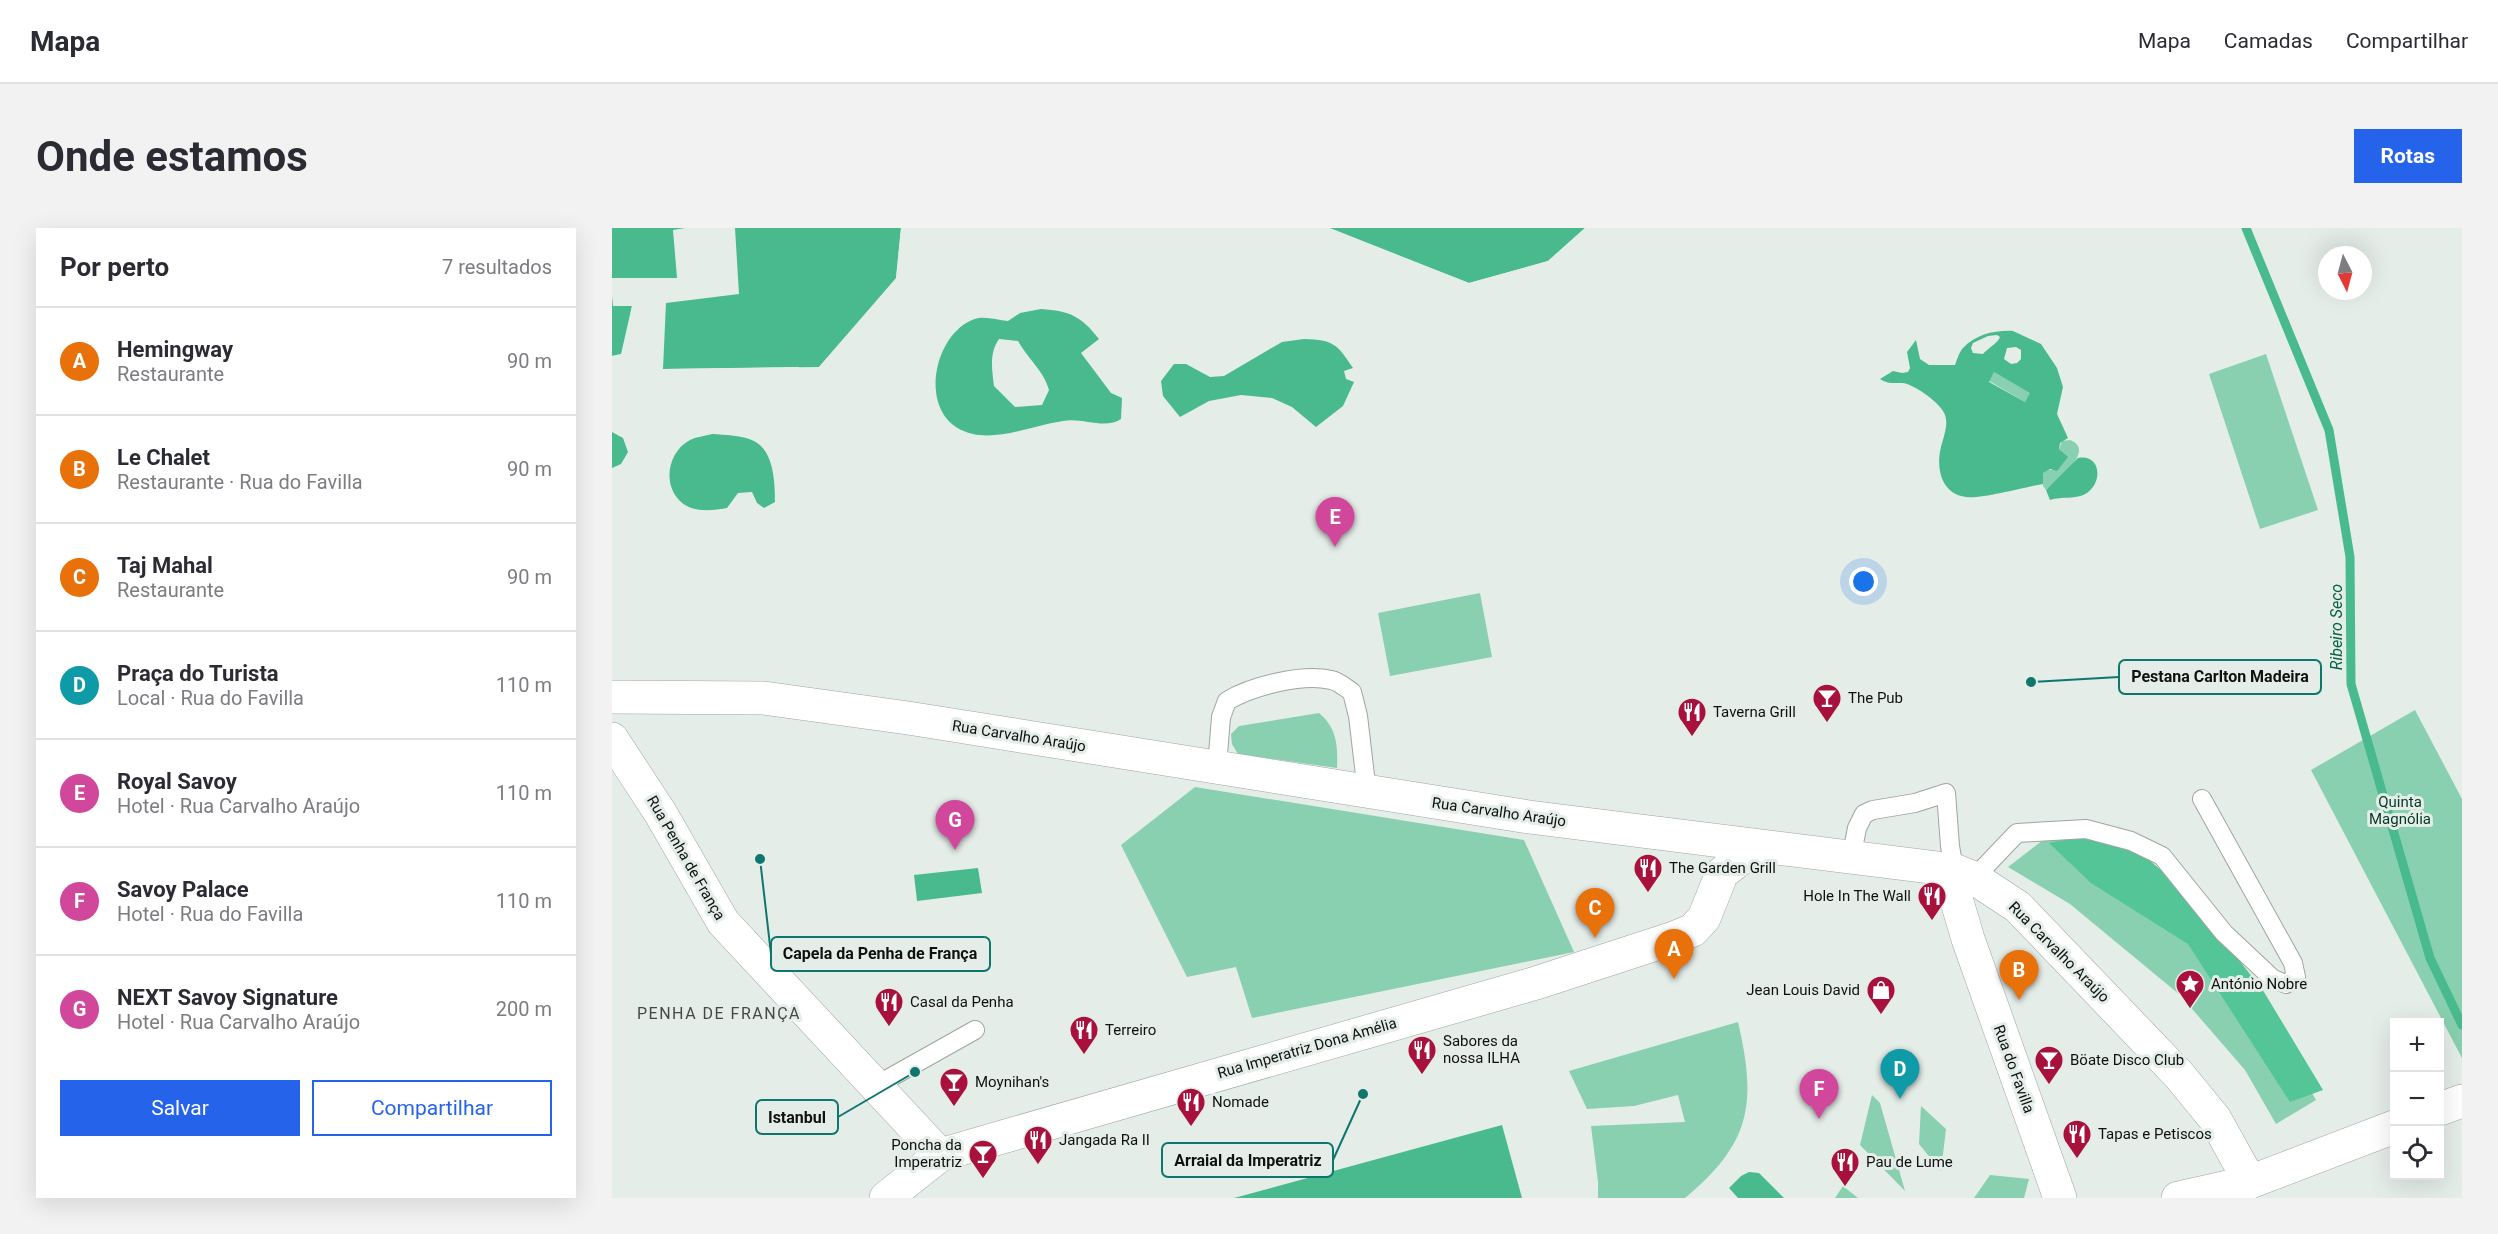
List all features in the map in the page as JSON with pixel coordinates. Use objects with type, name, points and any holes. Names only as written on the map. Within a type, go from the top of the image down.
[{"type":"street","name":"Rua Carvalho Araújo","points":[[612,697],[764,698],[909,718],[1529,817],[1964,874],[2018,907],[2179,1076],[2215,1119],[2241,1190]]},
{"type":"street","name":"Rua Penha de França","points":[[612,739],[661,814],[723,922],[940,1155]]},
{"type":"street","points":[[1676,836],[1694,846],[1704,856],[1712,873],[1714,888]]},
{"type":"street","name":"Rua Imperatriz Dona Amélia","points":[[886,1198],[940,1155],[1536,983],[1674,939],[1693,930],[1704,918],[1714,888],[1722,873],[1762,847]]},
{"type":"street","name":"Rua do Favilla","points":[[1964,874],[1955,895],[1968,939],[2060,1198]]},
{"type":"street","points":[[2444,1107],[2462,1101]]},
{"type":"street","points":[[2178,1198],[2241,1190],[2390,1129]]},
{"type":"lane","points":[[1217,767],[1221,717],[1227,701],[1244,692],[1307,678],[1333,680],[1352,692],[1358,716],[1367,792]]},
{"type":"lane","points":[[1851,859],[1857,828],[1864,814],[1873,810],[1915,803],[1946,793],[1950,846],[1964,874],[2017,833],[2086,829],[2131,841],[2162,856],[2224,933],[2273,979],[2286,984],[2296,977],[2294,963],[2202,799]]},
{"type":"lane","points":[[877,1085],[975,1030]]},
{"type":"green space","points":[[2266,354],[2318,510],[2260,529],[2209,374]]},
{"type":"green space","points":[[1994,372],[2031,393],[2025,402],[1989,381]]},
{"type":"green space","points":[[2070,440],[2077,445],[2079,451],[2077,458],[2046,490],[2043,486],[2043,473],[2047,470],[2054,470],[2067,457],[2059,449],[2062,441]]},
{"type":"green space","points":[[1480,593],[1492,657],[1390,676],[1378,613]]},
{"type":"green space","name":"Quinta Magnólia","points":[[2415,710],[2462,799],[2462,1058],[2444,1024],[2444,1018],[2441,1018],[2311,770]]},
{"type":"green space","points":[[1319,713],[1333,731],[1337,768],[1238,754],[1232,744],[1231,734],[1239,726]]},
{"type":"green space","points":[[1195,787],[1524,840],[1574,952],[1252,1018],[1236,967],[1187,977],[1121,845]]},
{"type":"green space","points":[[2056,830],[2236,960],[2316,1100],[2276,1124],[2245,1070],[2180,995],[2070,904],[2008,867]]},
{"type":"green space","points":[[1738,1022],[1747,1076],[1747,1099],[1736,1140],[1724,1159],[1685,1198],[1598,1198],[1591,1126],[1685,1122],[1678,1095],[1634,1106],[1587,1109],[1569,1071]]},
{"type":"green space","points":[[1872,1095],[1880,1103],[1905,1191],[1860,1145]]},
{"type":"green space","points":[[1921,1106],[1946,1129],[1941,1171],[1919,1144]]},
{"type":"green space","points":[[1990,1175],[2029,1179],[2024,1198],[1974,1198]]},
{"type":"green space","points":[[1843,1186],[1858,1198],[1835,1198]]},
{"type":"shaded area","points":[[612,228],[685,228],[673,230],[677,278],[612,278]]},
{"type":"shaded area","points":[[735,228],[901,228],[896,278],[819,367],[663,369],[666,303],[739,294]]},
{"type":"shaded area","points":[[1330,228],[1585,228],[1548,261],[1469,283]]},
{"type":"shaded area","points":[[612,296],[613,306],[632,306],[621,354],[612,356]]},
{"type":"shaded area","points":[[1041,309],[1060,311],[1074,316],[1093,331],[1099,339],[1081,353],[1111,393],[1122,398],[1121,419],[1108,423],[1070,420],[1018,431],[984,435],[973,434],[955,426],[943,414],[937,397],[936,379],[939,360],[947,343],[958,329],[972,320],[985,318],[1008,321],[1020,313]],"holes":[[[999,339],[1018,341],[1047,383],[1049,390],[1042,405],[1015,407],[994,386],[992,362],[996,344]]]},
{"type":"shaded area","points":[[2013,331],[2041,344],[2057,368],[2063,387],[2057,414],[2068,438],[2060,443],[2059,449],[2068,457],[2057,471],[2050,469],[2043,473],[2043,484],[1982,496],[1957,495],[1945,485],[1940,470],[1940,454],[1946,424],[1943,411],[1931,398],[1913,386],[1880,379],[1893,371],[1908,372],[1910,368],[1907,352],[1916,340],[1920,359],[1929,365],[1955,365],[1959,354],[1974,339],[1993,332]],"holes":[[[1997,335],[1999,339],[1983,354],[1973,353],[1971,348],[1973,343],[1988,336]],[[2016,347],[2021,350],[2021,359],[2017,363],[2011,364],[2004,359],[2007,348]],[[1994,372],[2030,393],[2025,402],[1989,382]]]},
{"type":"shaded area","points":[[1304,339],[1334,345],[1343,353],[1353,368],[1344,371],[1346,379],[1354,382],[1343,406],[1316,427],[1292,407],[1272,398],[1241,395],[1209,401],[1180,417],[1163,396],[1161,381],[1174,364],[1186,364],[1210,377],[1224,376],[1282,342]]},
{"type":"shaded area","points":[[612,432],[623,438],[628,452],[621,464],[612,468]]},
{"type":"shaded area","points":[[712,434],[744,438],[761,446],[772,468],[775,502],[764,508],[757,503],[752,492],[738,493],[727,508],[695,509],[679,500],[674,493],[669,476],[677,451],[690,440]]},
{"type":"shaded area","points":[[2078,458],[2086,458],[2095,464],[2097,476],[2092,488],[2087,493],[2078,496],[2050,500],[2046,490]]},
{"type":"shaded area","points":[[2083,836],[2140,852],[2184,890],[2264,992],[2323,1090],[2290,1102],[2188,944],[2091,883],[2049,843]]},
{"type":"shaded area","points":[[978,868],[982,893],[917,901],[914,875]]},
{"type":"shaded area","points":[[1502,1125],[1522,1198],[1234,1198]]},
{"type":"shaded area","points":[[1749,1172],[1759,1173],[1784,1198],[1738,1198],[1729,1188],[1741,1176]]},
{"type":"pier","points":[[901,228],[904,228],[898,280],[819,370],[819,367],[896,279]]},
{"type":"pier","points":[[1327,228],[1469,283],[1548,261],[1585,228],[1588,228],[1549,264],[1469,286],[1329,231]]},
{"type":"pier","points":[[632,306],[632,321],[624,355],[612,359],[612,356],[622,354]]},
{"type":"pier","points":[[799,367],[799,370],[663,371],[663,369]]},
{"type":"waterway","name":"Ribeiro Seco","points":[[2246,228],[2329,430],[2350,557],[2351,684],[2430,958],[2462,1025]]},
{"type":"place","name":"Royal Savoy","points":[[1335,547]]},
{"type":"place","name":"Pestana Carlton Madeira","points":[[2031,682]]},
{"type":"place","name":"The Pub","points":[[1827,724]]},
{"type":"place","name":"Taverna Grill","points":[[1692,738]]},
{"type":"place","name":"NEXT Savoy Signature","points":[[955,850]]},
{"type":"place","name":"Capela da Penha de França","points":[[760,859]]},
{"type":"place","name":"The Garden Grill","points":[[1648,894]]},
{"type":"place","name":"Hole In The Wall","points":[[1932,922]]},
{"type":"place","name":"Taj Mahal","points":[[1595,938]]},
{"type":"place","name":"Hemingway","points":[[1674,979]]},
{"type":"place","name":"Le Chalet","points":[[2019,1000]]},
{"type":"place","name":"António Nobre","points":[[2190,1010]]},
{"type":"place","name":"Jean Louis David","points":[[1881,1016]]},
{"type":"place","name":"Casal da Penha","points":[[889,1028]]},
{"type":"place","name":"Terreiro","points":[[1084,1056]]},
{"type":"place","name":"Istanbul","points":[[915,1072]]},
{"type":"place","name":"Sabores da nossa ILHA","points":[[1422,1076]]},
{"type":"place","name":"Böate Disco Club","points":[[2049,1086]]},
{"type":"place","name":"Arraial da Imperatriz","points":[[1363,1094]]},
{"type":"place","name":"Praça do Turista","points":[[1900,1099]]},
{"type":"place","name":"Moynihan's","points":[[954,1108]]},
{"type":"place","name":"Savoy Palace","points":[[1819,1119]]},
{"type":"place","name":"Nomade","points":[[1191,1128]]},
{"type":"place","name":"Tapas e Petiscos","points":[[2077,1160]]},
{"type":"place","name":"Jangada Ra II","points":[[1038,1166]]},
{"type":"place","name":"Poncha da Imperatriz","points":[[983,1180]]},
{"type":"place","name":"Pau de Lume","points":[[1845,1188]]},
{"type":"district","name":"PENHA DE FRANÇA","points":[[719,1013]]}]
